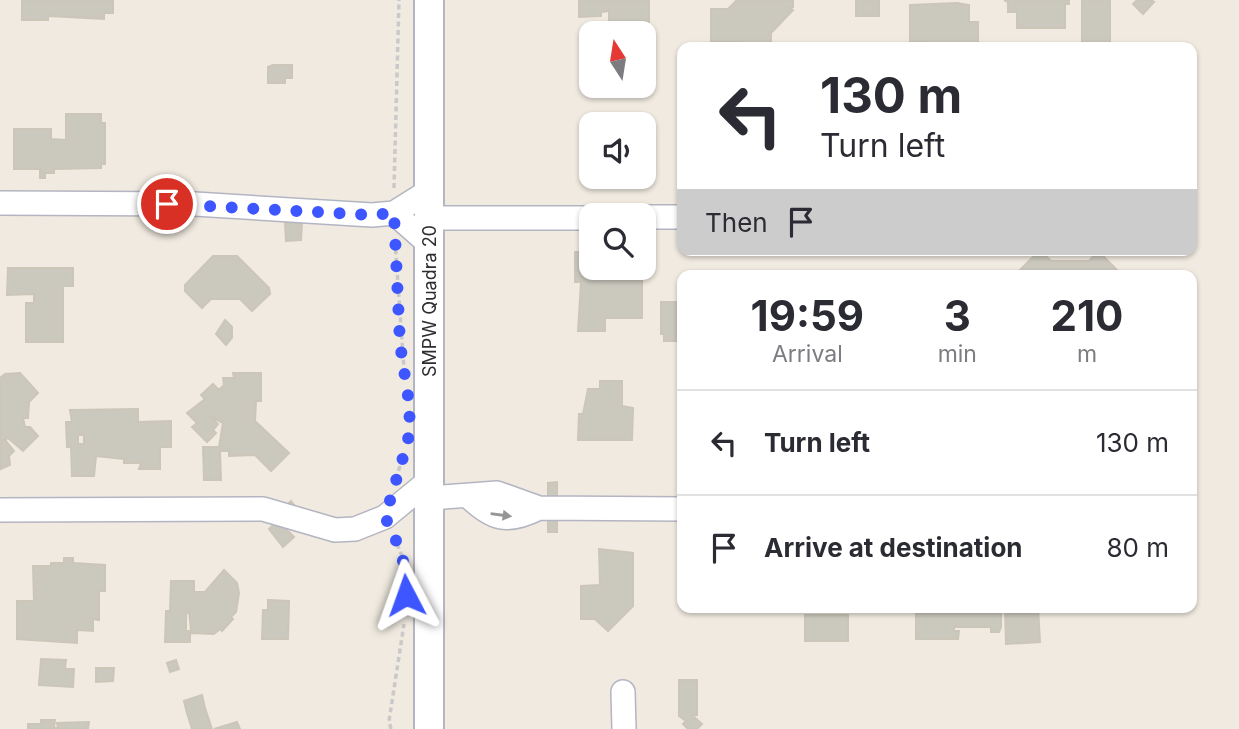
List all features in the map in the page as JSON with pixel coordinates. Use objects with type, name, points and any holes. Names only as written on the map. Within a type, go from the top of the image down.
[{"type":"street","name":"SMPW Quadra 20","points":[[429,0],[429,729]]},
{"type":"street","points":[[0,203],[195,204],[372,215],[394,213],[429,217],[579,218]]},
{"type":"street","points":[[394,213],[429,217]]},
{"type":"street","points":[[656,218],[677,217]]},
{"type":"street","points":[[0,510],[263,509],[298,517],[318,528],[335,530],[355,529],[385,517],[430,489],[468,496],[508,494],[539,509],[677,509]]},
{"type":"street","points":[[623,692],[624,729]]},
{"type":"path","points":[[399,0],[394,213],[404,370]]},
{"type":"path","points":[[405,565],[385,517],[408,441]]},
{"type":"path","points":[[391,729],[389,721],[406,612]]},
{"type":"building","points":[[22,0],[113,0],[113,13],[104,13],[104,19],[48,16],[48,20],[22,20]]},
{"type":"building","points":[[579,0],[649,0],[649,21],[609,21],[609,11],[601,12],[601,16],[579,17]]},
{"type":"building","points":[[737,0],[793,0],[793,7],[789,7],[793,10],[771,33],[771,42],[711,42],[711,9],[728,9]]},
{"type":"building","points":[[856,0],[879,0],[879,16],[856,16]]},
{"type":"building","points":[[1004,0],[1069,0],[1069,4],[1065,4],[1065,28],[1017,28],[1017,12],[1008,12],[1008,2]]},
{"type":"building","points":[[1082,0],[1110,0],[1110,42],[1082,42]]},
{"type":"building","points":[[1137,0],[1154,2],[1143,14],[1133,4]]},
{"type":"building","points":[[910,5],[969,5],[969,22],[978,22],[978,42],[910,42]]},
{"type":"building","points":[[292,65],[292,78],[285,78],[285,83],[268,83],[268,67]]},
{"type":"building","points":[[66,114],[101,114],[101,123],[105,123],[105,164],[101,164],[101,168],[54,169],[54,173],[45,173],[45,178],[40,178],[40,169],[14,169],[14,129],[51,129],[51,139],[66,140]]},
{"type":"building","points":[[302,222],[301,240],[286,241],[285,223]]},
{"type":"building","points":[[575,252],[579,252],[579,280],[642,280],[642,318],[605,318],[605,331],[578,331],[581,282],[575,282]]},
{"type":"building","points":[[213,256],[237,256],[269,288],[270,294],[252,311],[240,299],[211,299],[202,308],[185,291],[185,285]]},
{"type":"building","points":[[1034,256],[1046,256],[1051,261],[1089,261],[1094,256],[1103,256],[1117,270],[1020,270]]},
{"type":"building","points":[[8,268],[73,268],[73,286],[63,286],[63,342],[26,342],[26,303],[34,303],[34,294],[7,295]]},
{"type":"building","points":[[661,302],[677,302],[677,341],[664,341],[664,334],[661,334]]},
{"type":"building","points":[[225,320],[232,327],[232,338],[226,345],[216,334]]},
{"type":"building","points":[[20,373],[38,393],[29,402],[28,418],[23,418],[25,427],[30,427],[38,436],[23,451],[8,438],[5,440],[14,451],[9,456],[10,465],[1,469],[0,378],[5,374]]},
{"type":"building","points":[[233,373],[261,373],[261,401],[256,401],[255,421],[289,453],[271,471],[255,455],[229,456],[229,451],[220,451],[221,480],[204,480],[203,447],[219,447],[223,423],[210,416],[218,424],[213,430],[216,433],[207,442],[192,427],[197,423],[187,413],[205,399],[201,395],[213,384],[219,390],[224,385],[223,378],[234,378]]},
{"type":"building","points":[[600,381],[622,381],[622,406],[633,408],[632,440],[578,440],[579,414],[583,414],[588,389],[600,389]]},
{"type":"building","points":[[138,409],[138,422],[171,421],[171,447],[160,447],[160,469],[139,469],[141,463],[124,463],[124,459],[96,456],[94,476],[72,476],[71,447],[67,447],[66,422],[72,422],[70,410]],"holes":[[[78,435],[84,435],[84,444],[78,444]]]},
{"type":"building","points":[[557,482],[557,498],[548,498],[548,483]]},
{"type":"building","points":[[291,501],[295,506],[295,527],[286,529],[294,537],[283,547],[269,529],[278,520],[275,517]]},
{"type":"building","points":[[548,519],[557,519],[557,532],[548,532]]},
{"type":"building","points":[[599,549],[633,553],[633,606],[608,631],[595,619],[581,619],[581,586],[600,585]]},
{"type":"building","points":[[64,558],[73,558],[73,563],[105,565],[105,591],[99,591],[99,620],[93,619],[93,631],[77,630],[77,643],[17,639],[17,601],[34,601],[33,566],[64,563]]},
{"type":"building","points":[[224,570],[237,583],[239,593],[236,612],[231,617],[233,619],[222,631],[220,629],[214,634],[190,633],[190,642],[165,642],[171,581],[194,581],[194,592],[205,592]],"holes":[[[189,611],[191,631],[186,631],[186,614]]]},
{"type":"building","points":[[268,600],[289,601],[288,639],[262,639],[263,610],[268,610]]},
{"type":"building","points":[[916,613],[1001,613],[999,632],[991,632],[991,627],[954,627],[954,631],[959,631],[958,639],[916,639]]},
{"type":"building","points":[[1005,613],[1038,613],[1040,642],[1006,644]]},
{"type":"building","points":[[805,615],[848,615],[848,641],[805,641]]},
{"type":"building","points":[[41,659],[66,660],[65,669],[74,669],[73,687],[39,685]]},
{"type":"building","points":[[176,660],[179,669],[170,672],[167,663]]},
{"type":"building","points":[[96,668],[114,668],[113,681],[96,682]]},
{"type":"building","points":[[679,680],[697,680],[697,715],[693,716],[702,724],[697,729],[688,729],[683,724],[686,721],[679,716]]},
{"type":"building","points":[[202,695],[212,729],[192,729],[184,701]]},
{"type":"building","points":[[41,720],[55,720],[54,728],[58,728],[57,723],[89,722],[88,729],[28,729],[28,724],[41,724]]},
{"type":"building","points":[[237,722],[240,729],[214,729]]},
{"type":"route","points":[[167,204],[300,209],[372,215],[394,213],[400,344],[410,409],[408,441],[385,517],[402,554],[407,577],[406,595]]}]
